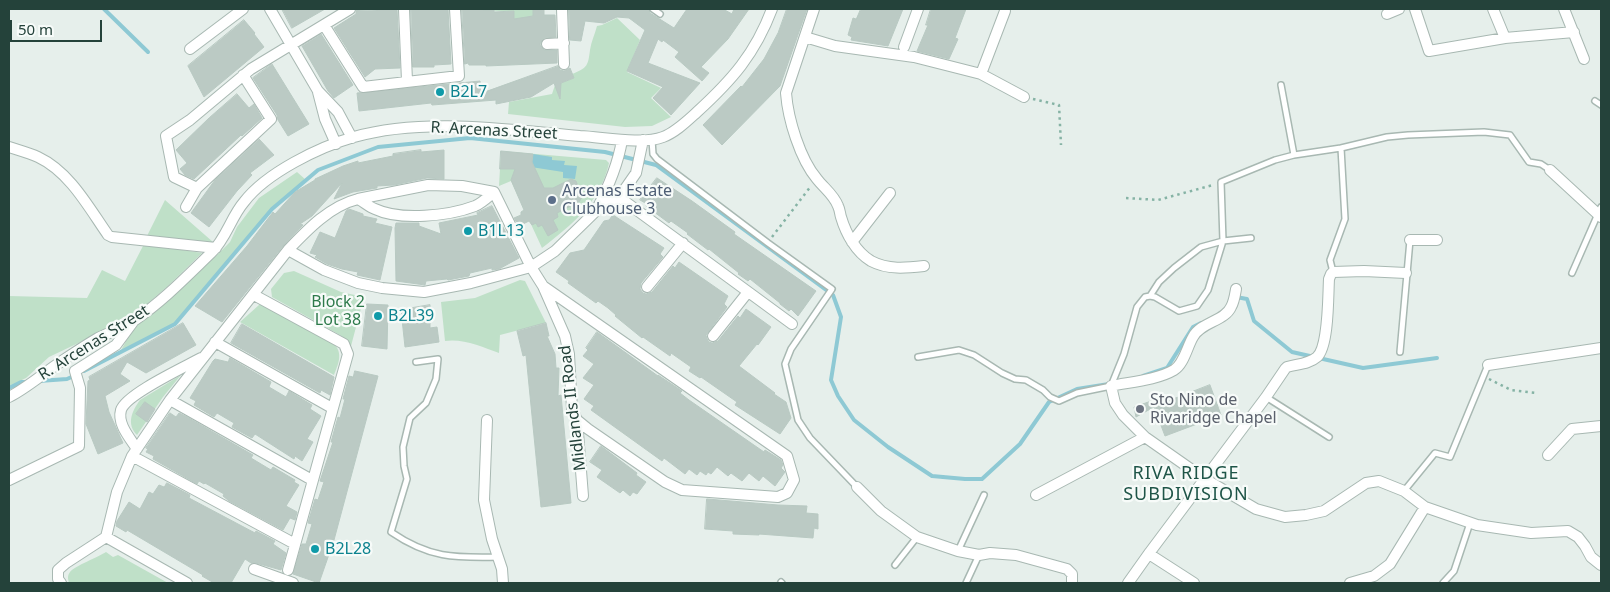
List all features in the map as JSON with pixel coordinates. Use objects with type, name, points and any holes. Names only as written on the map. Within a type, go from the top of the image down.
[{"type":"street","points":[[190,49],[243,9]]},
{"type":"street","points":[[270,9],[318,92],[338,112],[352,138]]},
{"type":"street","points":[[197,188],[174,178],[166,136],[190,120],[251,69],[350,9]]},
{"type":"street","points":[[404,9],[407,81]]},
{"type":"street","points":[[324,25],[363,87],[459,76],[455,9]]},
{"type":"street","points":[[562,9],[564,64]]},
{"type":"street","name":"R. Arcenas Street","points":[[9,397],[98,338],[134,322],[216,248],[243,202],[260,185],[297,162],[352,138],[376,132],[409,128],[465,127],[621,142],[646,142],[662,137],[674,131],[718,93],[730,80],[755,48],[772,9]]},
{"type":"street","points":[[814,9],[786,93],[791,124],[806,160],[816,179],[829,191],[838,206],[852,242],[861,253],[872,261],[886,266],[902,269],[924,266]]},
{"type":"street","points":[[904,46],[918,9]]},
{"type":"street","points":[[1388,14],[1399,9]]},
{"type":"street","points":[[1415,9],[1429,50],[1505,38],[1574,32]]},
{"type":"street","points":[[1493,9],[1505,38]]},
{"type":"street","points":[[1564,9],[1584,58]]},
{"type":"street","points":[[981,74],[1005,11]]},
{"type":"street","points":[[805,37],[836,46],[914,58],[981,74],[1024,97]]},
{"type":"street","points":[[547,44],[564,44]]},
{"type":"street","points":[[186,207],[197,188],[271,119],[243,75]]},
{"type":"street","points":[[318,92],[325,119],[336,144]]},
{"type":"street","points":[[596,212],[608,189],[617,163],[621,142]]},
{"type":"street","points":[[288,250],[324,270],[358,283],[382,288],[424,292],[471,283],[531,267],[555,251],[596,212],[620,196],[637,170],[646,142]]},
{"type":"street","points":[[9,147],[39,158],[58,171],[79,194],[108,235],[112,237],[216,248]]},
{"type":"street","points":[[1550,170],[1600,213]]},
{"type":"street","points":[[61,583],[58,579],[58,570],[106,537],[117,492],[134,452],[170,400],[288,250],[321,218],[358,198],[428,185],[462,186],[494,192]]},
{"type":"street","points":[[608,189],[792,324]]},
{"type":"street","points":[[358,198],[374,209],[390,214],[441,214],[476,205],[494,192]]},
{"type":"street","name":"Midlands II Road","points":[[494,192],[531,267],[543,286],[565,336],[569,354],[572,409],[577,420],[583,496]]},
{"type":"street","points":[[852,242],[890,193]]},
{"type":"street","points":[[1410,240],[1437,240]]},
{"type":"street","points":[[647,287],[683,243]]},
{"type":"street","points":[[1128,583],[1282,373],[1292,365],[1310,361],[1323,349],[1331,274],[1333,272],[1364,270],[1406,273]]},
{"type":"street","points":[[543,286],[787,456],[794,480],[787,493],[778,496],[682,490],[665,482],[577,420]]},
{"type":"street","points":[[713,336],[748,292]]},
{"type":"street","points":[[1235,292],[1231,309],[1207,324],[1193,336],[1176,369],[1162,375],[1112,382],[1115,403],[1127,419],[1145,437],[1205,479],[1256,509],[1285,517],[1324,511],[1366,483],[1378,481],[1404,491],[1425,507],[1478,525],[1507,531],[1531,533],[1568,531],[1578,537],[1586,546],[1591,557],[1601,564]]},
{"type":"street","points":[[254,295],[344,344],[348,354],[288,570]]},
{"type":"street","points":[[9,480],[79,446],[78,383],[76,371],[116,345],[134,322]]},
{"type":"street","points":[[215,342],[332,408]]},
{"type":"street","points":[[1488,365],[1601,348]]},
{"type":"street","points":[[204,356],[141,390],[121,409],[120,418],[134,452],[295,544]]},
{"type":"street","points":[[170,400],[312,480]]},
{"type":"street","points":[[487,420],[484,500],[492,538],[502,569],[503,583]]},
{"type":"street","points":[[1548,455],[1572,429],[1601,426]]},
{"type":"street","points":[[1036,495],[1145,437]]},
{"type":"street","points":[[857,487],[881,511],[917,537],[958,551],[979,554],[1016,555],[1067,569],[1072,574],[1072,583]]},
{"type":"street","points":[[1350,583],[1374,579],[1390,564],[1425,507]]},
{"type":"street","points":[[106,537],[188,583]]},
{"type":"street","points":[[1149,554],[1194,583]]},
{"type":"street","points":[[254,569],[292,583]]},
{"type":"lane","points":[[652,9],[660,14]]},
{"type":"lane","points":[[1281,85],[1294,155]]},
{"type":"lane","points":[[1594,101],[1601,105]]},
{"type":"lane","points":[[1150,296],[1179,311],[1197,306],[1208,290],[1223,242],[1221,182],[1275,160],[1388,137],[1484,132],[1510,135],[1529,162],[1541,164],[1550,170]]},
{"type":"lane","points":[[646,142],[657,158],[768,243],[832,289],[791,349],[785,364],[798,420],[810,438],[857,487]]},
{"type":"lane","points":[[1333,272],[1330,260],[1345,219],[1341,148]]},
{"type":"lane","points":[[1572,273],[1600,213]]},
{"type":"lane","points":[[918,357],[959,350],[974,354],[1002,373],[1016,379],[1026,380],[1059,401],[1112,382],[1124,354],[1137,307],[1145,297],[1150,296],[1164,277],[1201,247],[1251,238]]},
{"type":"lane","points":[[1400,352],[1410,240]]},
{"type":"lane","points":[[416,362],[438,359],[436,380],[426,403],[410,418],[403,447],[407,479],[391,532],[409,544],[445,556],[462,558],[499,557]]},
{"type":"lane","points":[[1404,491],[1435,453],[1450,457],[1488,365]]},
{"type":"lane","points":[[1266,397],[1329,437]]},
{"type":"lane","points":[[958,551],[984,495]]},
{"type":"lane","points":[[1443,583],[1454,571],[1470,522]]},
{"type":"lane","points":[[895,565],[917,537]]},
{"type":"lane","points":[[966,583],[979,554]]},
{"type":"path","points":[[1024,97],[1060,105],[1062,145]]},
{"type":"path","points":[[768,243],[816,179]]},
{"type":"path","points":[[1126,198],[1158,200],[1221,182]]},
{"type":"path","points":[[1484,376],[1511,390],[1536,393]]},
{"type":"green space","points":[[483,9],[533,9],[533,16],[514,27],[514,11]]},
{"type":"green space","points":[[617,18],[640,40],[627,72],[661,88],[651,98],[671,117],[652,126],[625,127],[508,114],[509,102],[552,94],[555,85],[574,78],[572,74],[584,68],[588,63],[591,44],[597,26]]},
{"type":"green space","points":[[501,151],[606,160],[609,163],[605,177],[592,201],[574,221],[542,248],[511,181],[499,186]]},
{"type":"green space","points":[[297,172],[306,180],[272,209],[175,324],[120,352],[134,327],[230,242],[237,227],[259,198]]},
{"type":"green space","points":[[165,200],[213,242],[212,245],[147,236]]},
{"type":"green space","points":[[144,244],[202,253],[131,318],[49,357],[26,378],[9,386],[9,296],[87,298],[102,270],[125,281]]},
{"type":"green space","name":"Block 2 Lot 38","points":[[294,271],[341,292],[364,297],[351,346],[340,335],[272,297],[271,289],[284,273]]},
{"type":"green space","points":[[520,280],[525,281],[546,323],[500,335],[499,353],[465,342],[445,341],[441,302],[475,298]]},
{"type":"green space","points":[[259,305],[263,305],[335,345],[339,356],[334,375],[240,322]]},
{"type":"green space","points":[[181,375],[163,397],[137,435],[132,426],[131,418],[140,400]]},
{"type":"green space","points":[[106,552],[113,557],[118,555],[168,583],[69,583],[68,575],[70,572],[81,564]]},
{"type":"water","points":[[533,154],[552,157],[552,160],[565,161],[564,165],[577,166],[575,179],[563,178],[563,172],[531,167]]},
{"type":"building","points":[[282,9],[325,9],[292,28]]},
{"type":"building","points":[[397,9],[400,68],[375,69],[365,77],[334,28],[356,14],[356,11]]},
{"type":"building","points":[[411,9],[448,9],[451,64],[434,65],[434,67],[413,67]]},
{"type":"building","points":[[462,9],[494,10],[494,12],[514,11],[514,19],[533,16],[533,9],[544,9],[544,15],[555,15],[556,37],[544,38],[540,44],[544,50],[557,50],[557,63],[486,66],[465,64]]},
{"type":"building","points":[[569,9],[649,9],[650,13],[674,28],[687,9],[723,9],[732,14],[734,9],[749,9],[728,39],[701,67],[709,73],[702,81],[675,57],[679,52],[663,40],[662,42],[658,39],[648,63],[700,83],[671,115],[653,98],[663,87],[627,71],[645,30],[629,18],[617,17],[604,23],[585,21],[581,41],[570,40]]},
{"type":"building","points":[[787,9],[807,9],[780,86],[722,145],[703,125],[742,87],[764,59],[778,33]]},
{"type":"building","points":[[861,9],[903,9],[888,46],[851,40],[852,37],[848,35],[853,18],[856,19]]},
{"type":"building","points":[[931,9],[966,9],[955,38],[958,39],[949,59],[917,51],[928,25],[926,25]]},
{"type":"building","points":[[244,20],[264,47],[204,97],[188,66]]},
{"type":"building","points":[[321,34],[353,85],[334,98],[302,46]]},
{"type":"building","points":[[272,64],[309,124],[288,136],[253,78]]},
{"type":"building","points":[[558,66],[560,70],[564,71],[570,68],[574,78],[561,83],[560,99],[554,83],[531,97],[496,104],[496,100],[432,105],[431,103],[359,111],[357,93],[480,81],[481,93]]},
{"type":"building","points":[[237,94],[249,108],[254,104],[262,118],[194,179],[185,175],[180,169],[187,163],[176,150]]},
{"type":"building","points":[[259,139],[274,155],[250,173],[252,175],[209,227],[191,213],[215,180]]},
{"type":"building","points":[[421,150],[421,152],[444,150],[444,179],[427,178],[394,185],[377,186],[377,188],[353,192],[334,199],[342,183],[312,216],[300,224],[303,225],[283,246],[222,322],[195,306],[247,246],[273,212],[275,214],[295,192],[315,179],[358,161],[358,163],[393,156],[393,154]]},
{"type":"building","name":"Arcenas Estate Clubhouse 3","points":[[501,151],[533,154],[532,162],[544,188],[553,188],[571,179],[576,181],[582,197],[579,202],[557,213],[558,217],[553,220],[558,230],[548,236],[542,225],[538,227],[536,223],[532,225],[529,221],[519,226],[514,218],[521,215],[521,212],[524,210],[511,180],[515,169],[500,169]]},
{"type":"building","points":[[657,178],[692,201],[735,232],[734,234],[816,291],[798,316],[791,309],[789,311],[750,279],[748,281],[738,274],[688,233],[671,221],[669,223],[646,206],[647,204],[640,200]]},
{"type":"building","points":[[492,206],[519,258],[499,269],[492,270],[492,268],[470,273],[469,276],[448,280],[426,281],[425,285],[396,281],[396,223],[419,223],[419,226],[441,234],[439,223],[478,215],[477,213]]},
{"type":"building","points":[[349,209],[363,214],[363,216],[377,219],[375,223],[392,227],[380,280],[357,275],[358,272],[327,264],[315,257],[317,255],[310,253],[320,232],[335,238],[346,211]]},
{"type":"building","points":[[613,215],[664,248],[660,254],[663,257],[641,283],[640,289],[643,293],[652,292],[673,266],[675,268],[679,262],[728,296],[724,304],[727,307],[706,335],[709,342],[718,341],[746,309],[771,327],[739,366],[786,402],[791,418],[780,434],[735,405],[737,402],[701,377],[689,371],[691,367],[671,353],[670,356],[642,338],[608,308],[598,301],[596,303],[556,272],[570,253],[584,250],[604,221],[609,220]]},
{"type":"building","name":"B2L39","points":[[367,304],[388,305],[387,349],[362,346]]},
{"type":"building","points":[[430,305],[430,328],[437,327],[439,342],[405,347],[401,310]]},
{"type":"building","points":[[183,323],[196,345],[146,373],[127,362],[120,374],[130,381],[105,396],[109,412],[123,443],[98,454],[86,424],[89,377]]},
{"type":"building","points":[[546,323],[549,336],[547,336],[555,354],[556,368],[559,368],[558,396],[561,395],[571,503],[541,507],[526,355],[523,356],[517,331]]},
{"type":"building","points":[[242,324],[334,377],[330,395],[321,390],[320,393],[231,343]]},
{"type":"building","points":[[597,332],[682,391],[680,393],[689,400],[764,452],[765,450],[781,460],[783,465],[781,468],[785,472],[775,486],[763,476],[759,481],[749,473],[742,481],[731,473],[728,476],[717,467],[711,474],[708,472],[706,475],[700,471],[697,475],[689,469],[685,474],[664,458],[662,461],[591,410],[594,406],[584,399],[594,385],[583,378],[594,364],[583,356]]},
{"type":"building","points":[[230,358],[271,382],[269,387],[286,397],[289,391],[312,405],[310,409],[321,416],[307,439],[313,442],[302,461],[295,456],[294,459],[255,434],[252,438],[232,427],[234,423],[217,413],[214,417],[194,405],[196,401],[190,398],[213,361],[215,359],[228,362]]},
{"type":"building","points":[[355,371],[378,376],[334,540],[319,583],[293,574],[302,544],[306,544],[312,524],[308,523],[315,499],[318,500],[324,482],[320,481],[333,442],[331,442],[338,417],[340,418],[349,376],[353,377]]},
{"type":"building","points":[[1210,385],[1221,415],[1165,436],[1154,407],[1136,417],[1134,407],[1160,398],[1162,403]]},
{"type":"building","points":[[145,402],[155,409],[147,422],[136,414]]},
{"type":"building","points":[[170,413],[176,417],[179,413],[187,417],[253,455],[251,458],[271,470],[273,467],[295,480],[294,482],[299,485],[286,506],[297,512],[295,520],[290,518],[283,530],[229,501],[223,496],[224,494],[205,483],[199,481],[197,484],[153,459],[154,456],[146,452],[148,449],[146,448]]},
{"type":"building","points":[[601,446],[646,482],[637,494],[633,492],[630,496],[623,490],[620,493],[597,477],[602,470],[590,462]]},
{"type":"building","points":[[167,483],[190,495],[189,498],[255,533],[256,531],[275,541],[273,544],[286,553],[281,570],[251,563],[245,559],[231,583],[214,583],[127,530],[126,532],[116,526],[117,521],[129,502],[140,509],[149,492],[153,494],[159,485],[164,487]]},
{"type":"building","points":[[707,499],[807,506],[806,513],[818,514],[818,529],[814,528],[813,538],[733,534],[733,531],[705,529]]},
{"type":"waterway","points":[[104,9],[148,52]]},
{"type":"waterway","points":[[84,371],[175,324],[272,209],[318,170],[378,147],[470,138],[605,152],[656,165],[833,295],[841,317],[831,380],[838,396],[854,420],[888,447],[932,476],[982,479],[1020,444],[1049,402],[1077,389],[1109,384]]},
{"type":"waterway","points":[[1236,297],[1247,299],[1254,321],[1292,352],[1363,368],[1437,358]]},
{"type":"waterway","points":[[1143,376],[1167,368],[1193,327],[1201,323]]},
{"type":"waterway","points":[[39,381],[67,379],[76,375]]},
{"type":"waterway","points":[[9,388],[21,382],[27,382]]},
{"type":"place","name":"B2L7","points":[[440,92]]},
{"type":"place","name":"Arcenas Estate Clubhouse 3","points":[[552,200]]},
{"type":"place","name":"B1L13","points":[[468,231]]},
{"type":"place","name":"B2L39","points":[[378,316]]},
{"type":"place","name":"Sto Nino de Rivaridge Chapel","points":[[1140,409]]},
{"type":"place","name":"B2L28","points":[[315,549]]},
{"type":"district","name":"RIVA RIDGE SUBDIVISION","points":[[1186,484]]}]
